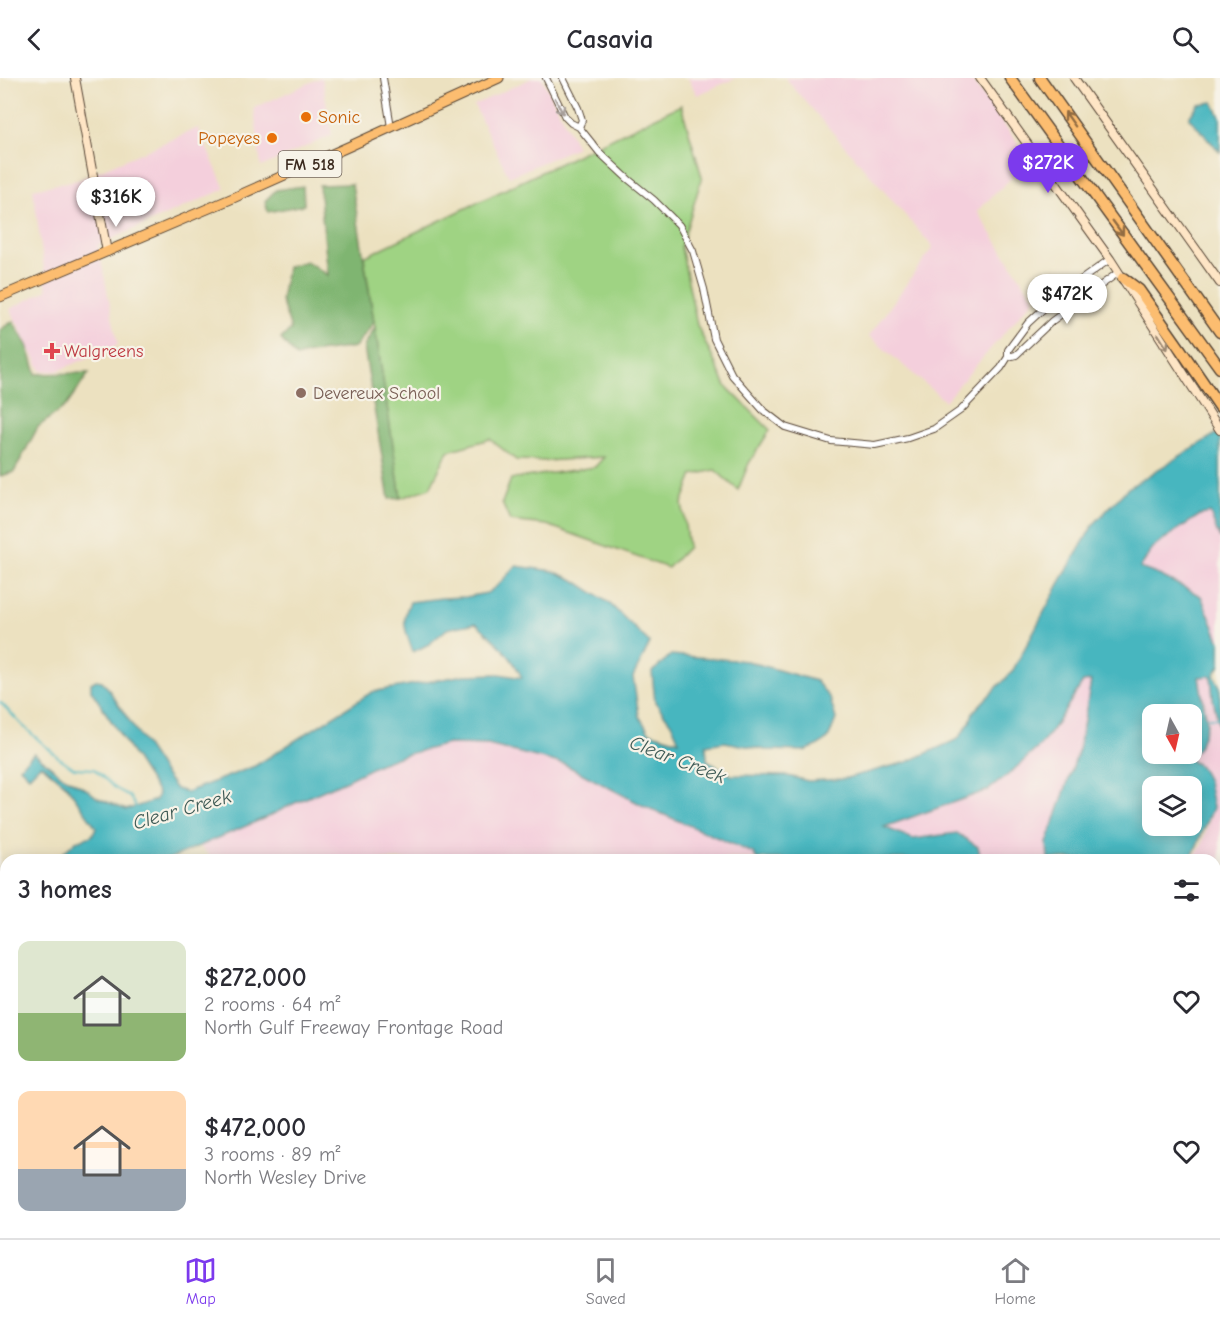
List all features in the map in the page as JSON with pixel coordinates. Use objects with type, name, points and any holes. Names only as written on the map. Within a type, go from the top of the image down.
[{"type":"highway","points":[[1010,78],[1220,368]]},
{"type":"highway","points":[[1040,78],[1220,332]]},
{"type":"highway","points":[[1121,275],[1139,291],[1220,407]]},
{"type":"main road","points":[[75,78],[107,252]]},
{"type":"main road","name":"FM 518","points":[[0,297],[499,78]]},
{"type":"main road","points":[[980,78],[1121,275],[1220,430]]},
{"type":"main road","points":[[1074,78],[1220,284]]},
{"type":"street","points":[[383,78],[391,127]]},
{"type":"street","points":[[546,78],[565,117],[579,128],[599,152],[679,225],[693,250],[714,339],[732,375],[763,410],[785,427],[831,441],[875,445],[908,438],[934,429],[961,410],[1000,368],[1008,357],[1008,350],[1028,323],[1053,300],[1110,259]]},
{"type":"street","points":[[563,78],[582,120],[579,128]]},
{"type":"street","points":[[1008,357],[1016,356],[1052,321],[1121,275]]},
{"type":"shaded area","points":[[322,78],[332,135],[261,167],[254,108]]},
{"type":"shaded area","points":[[532,78],[542,78],[577,147],[509,177],[474,105]]},
{"type":"shaded area","points":[[688,78],[736,78],[697,95]]},
{"type":"shaded area","points":[[785,78],[970,78],[1030,160],[977,211],[1034,299],[945,401],[869,336],[933,247]]},
{"type":"shaded area","points":[[198,128],[225,189],[98,245],[118,345],[57,371],[41,371],[10,309],[47,290],[33,189],[78,180]]},
{"type":"shaded area","points":[[1220,511],[1220,642],[1201,596],[1140,568],[1152,549],[1168,536],[1199,515]]},
{"type":"shaded area","points":[[1211,676],[1220,731],[1220,854],[1196,854],[1201,847],[1213,808],[1202,786],[1202,776],[1197,776],[1191,764],[1202,764],[1202,738],[1207,723],[1199,677]]},
{"type":"shaded area","points":[[1091,681],[1079,749],[1047,843],[1048,854],[980,854],[978,847],[959,835],[913,839],[885,827],[988,790],[1041,745],[1083,682]]},
{"type":"shaded area","points":[[448,744],[488,745],[564,764],[644,806],[754,854],[208,854],[199,846],[379,764],[412,752]]},
{"type":"green space","points":[[681,105],[702,177],[681,247],[697,325],[726,386],[770,430],[749,463],[738,490],[715,470],[693,475],[682,503],[688,547],[668,568],[547,525],[510,521],[502,503],[511,479],[595,467],[604,457],[546,461],[516,460],[490,439],[448,451],[430,488],[401,498],[364,257]]},
{"type":"green space","points":[[352,184],[374,322],[355,347],[296,357],[281,339],[291,329],[281,300],[287,267],[306,261],[328,275],[319,185]]},
{"type":"green space","points":[[303,186],[304,205],[268,212],[265,201],[276,190]]},
{"type":"green space","points":[[13,321],[28,347],[36,374],[89,373],[67,405],[38,427],[14,472],[0,476],[0,330]]},
{"type":"green space","points":[[375,327],[401,498],[389,499],[364,347]]},
{"type":"water","points":[[1213,102],[1220,117],[1220,152],[1189,118],[1198,104]]},
{"type":"water","name":"Clear Creek","points":[[1220,430],[1220,539],[1210,513],[1200,515],[1153,548],[1140,568],[1201,596],[1220,642],[1220,665],[1214,675],[1220,687],[1220,731],[1211,676],[1199,677],[1207,723],[1202,738],[1202,704],[1142,704],[1142,764],[1197,764],[1200,766],[1208,781],[1213,808],[1202,834],[1202,776],[1142,776],[1142,836],[1201,836],[1193,854],[1048,854],[1047,843],[1079,749],[1091,681],[1083,682],[1041,745],[988,790],[884,827],[913,839],[957,833],[978,847],[980,854],[754,854],[644,806],[564,764],[488,745],[448,744],[379,764],[267,817],[181,854],[61,854],[76,841],[92,836],[96,827],[66,785],[43,766],[40,765],[29,776],[20,767],[34,753],[64,777],[98,798],[126,810],[156,800],[158,793],[91,690],[91,683],[96,680],[102,681],[107,687],[176,789],[187,792],[255,766],[372,692],[464,675],[499,674],[522,678],[508,655],[476,623],[447,629],[429,644],[413,652],[406,633],[405,621],[410,602],[487,593],[516,566],[553,571],[574,580],[609,603],[650,643],[633,677],[639,716],[649,732],[679,741],[671,723],[655,702],[652,672],[671,655],[747,661],[816,681],[830,698],[836,719],[828,739],[804,751],[766,750],[725,742],[706,745],[707,760],[731,775],[788,776],[808,781],[843,779],[907,762],[958,739],[970,722],[973,712],[1012,672],[1093,525],[1128,488]]},
{"type":"waterway","name":"Clear Creek","points":[[0,702],[58,757],[74,768],[94,769],[115,788],[129,796],[136,807]]},
{"type":"waterway","points":[[1205,718],[1220,718]]},
{"type":"place","name":"Sonic","points":[[306,117]]},
{"type":"place","name":"Popeyes","points":[[272,138]]},
{"type":"place","name":"Walgreens","points":[[52,351]]},
{"type":"place","name":"Devereux School","points":[[301,393]]}]
